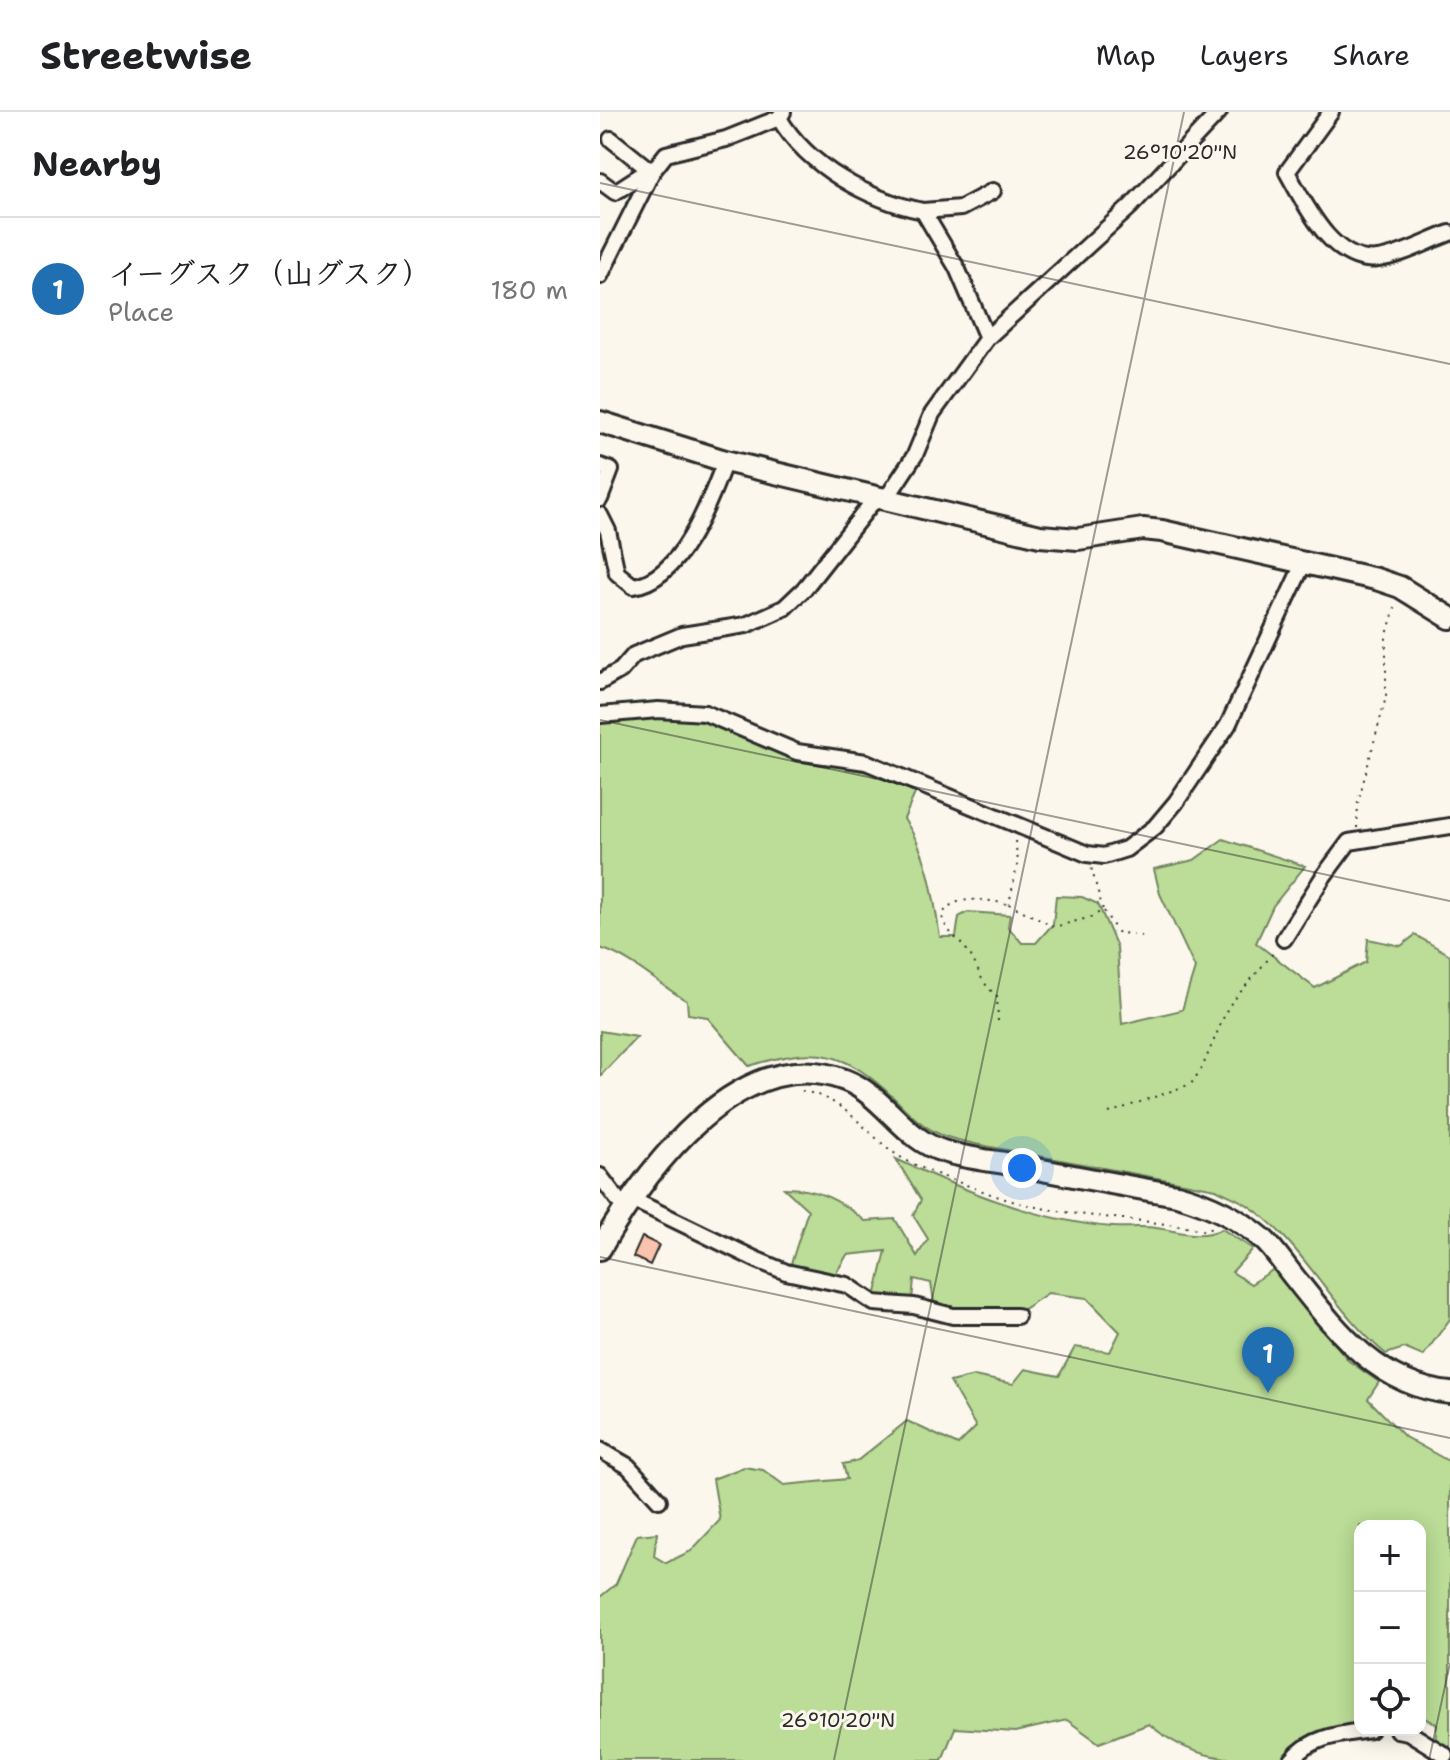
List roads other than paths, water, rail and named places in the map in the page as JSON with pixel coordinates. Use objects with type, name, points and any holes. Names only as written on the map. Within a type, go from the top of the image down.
[{"type":"street","points":[[600,682],[621,670],[634,655],[682,635],[746,625],[784,608],[813,578],[871,504],[896,484],[915,455],[932,414],[987,338],[1130,207],[1219,112]]},
{"type":"street","points":[[1331,112],[1287,172],[1314,220],[1345,251],[1377,260],[1450,233]]},
{"type":"street","points":[[600,181],[615,192],[650,171],[666,154],[726,139],[781,115],[799,146],[874,197],[923,211],[961,208],[993,191]]},
{"type":"street","points":[[611,139],[650,171]]},
{"type":"street","points":[[600,276],[650,171]]},
{"type":"street","points":[[923,211],[957,268],[987,338]]},
{"type":"street","points":[[600,422],[725,461],[1040,536],[1078,539],[1143,529],[1305,560],[1400,587],[1435,612],[1450,618]]},
{"type":"street","points":[[600,515],[608,531],[617,573],[633,586],[652,581],[688,541],[703,516],[725,461]]},
{"type":"street","points":[[600,466],[611,470],[600,499]]},
{"type":"street","points":[[600,715],[670,710],[705,713],[797,752],[866,762],[1019,828],[1092,855],[1104,856],[1126,849],[1155,827],[1176,802],[1228,725],[1301,577],[1305,560]]},
{"type":"street","points":[[1284,939],[1349,842],[1450,826]]},
{"type":"street","points":[[600,1249],[627,1204],[669,1152],[735,1093],[781,1073],[816,1073],[847,1081],[868,1094],[903,1127],[942,1151],[1177,1195],[1206,1203],[1231,1215],[1265,1241],[1328,1320],[1364,1357],[1402,1381],[1450,1393]]},
{"type":"street","points":[[600,1176],[627,1204],[786,1272],[847,1285],[874,1303],[914,1306],[953,1316],[1017,1316]]},
{"type":"street","points":[[600,1450],[628,1466],[659,1500]]},
{"type":"street","points":[[1292,1760],[1303,1746],[1334,1735],[1354,1732]]},
{"type":"street","points":[[1414,1736],[1445,1755]]},
{"type":"place","name":"イーグスク（山グスク）","points":[[1268,1393]]}]
